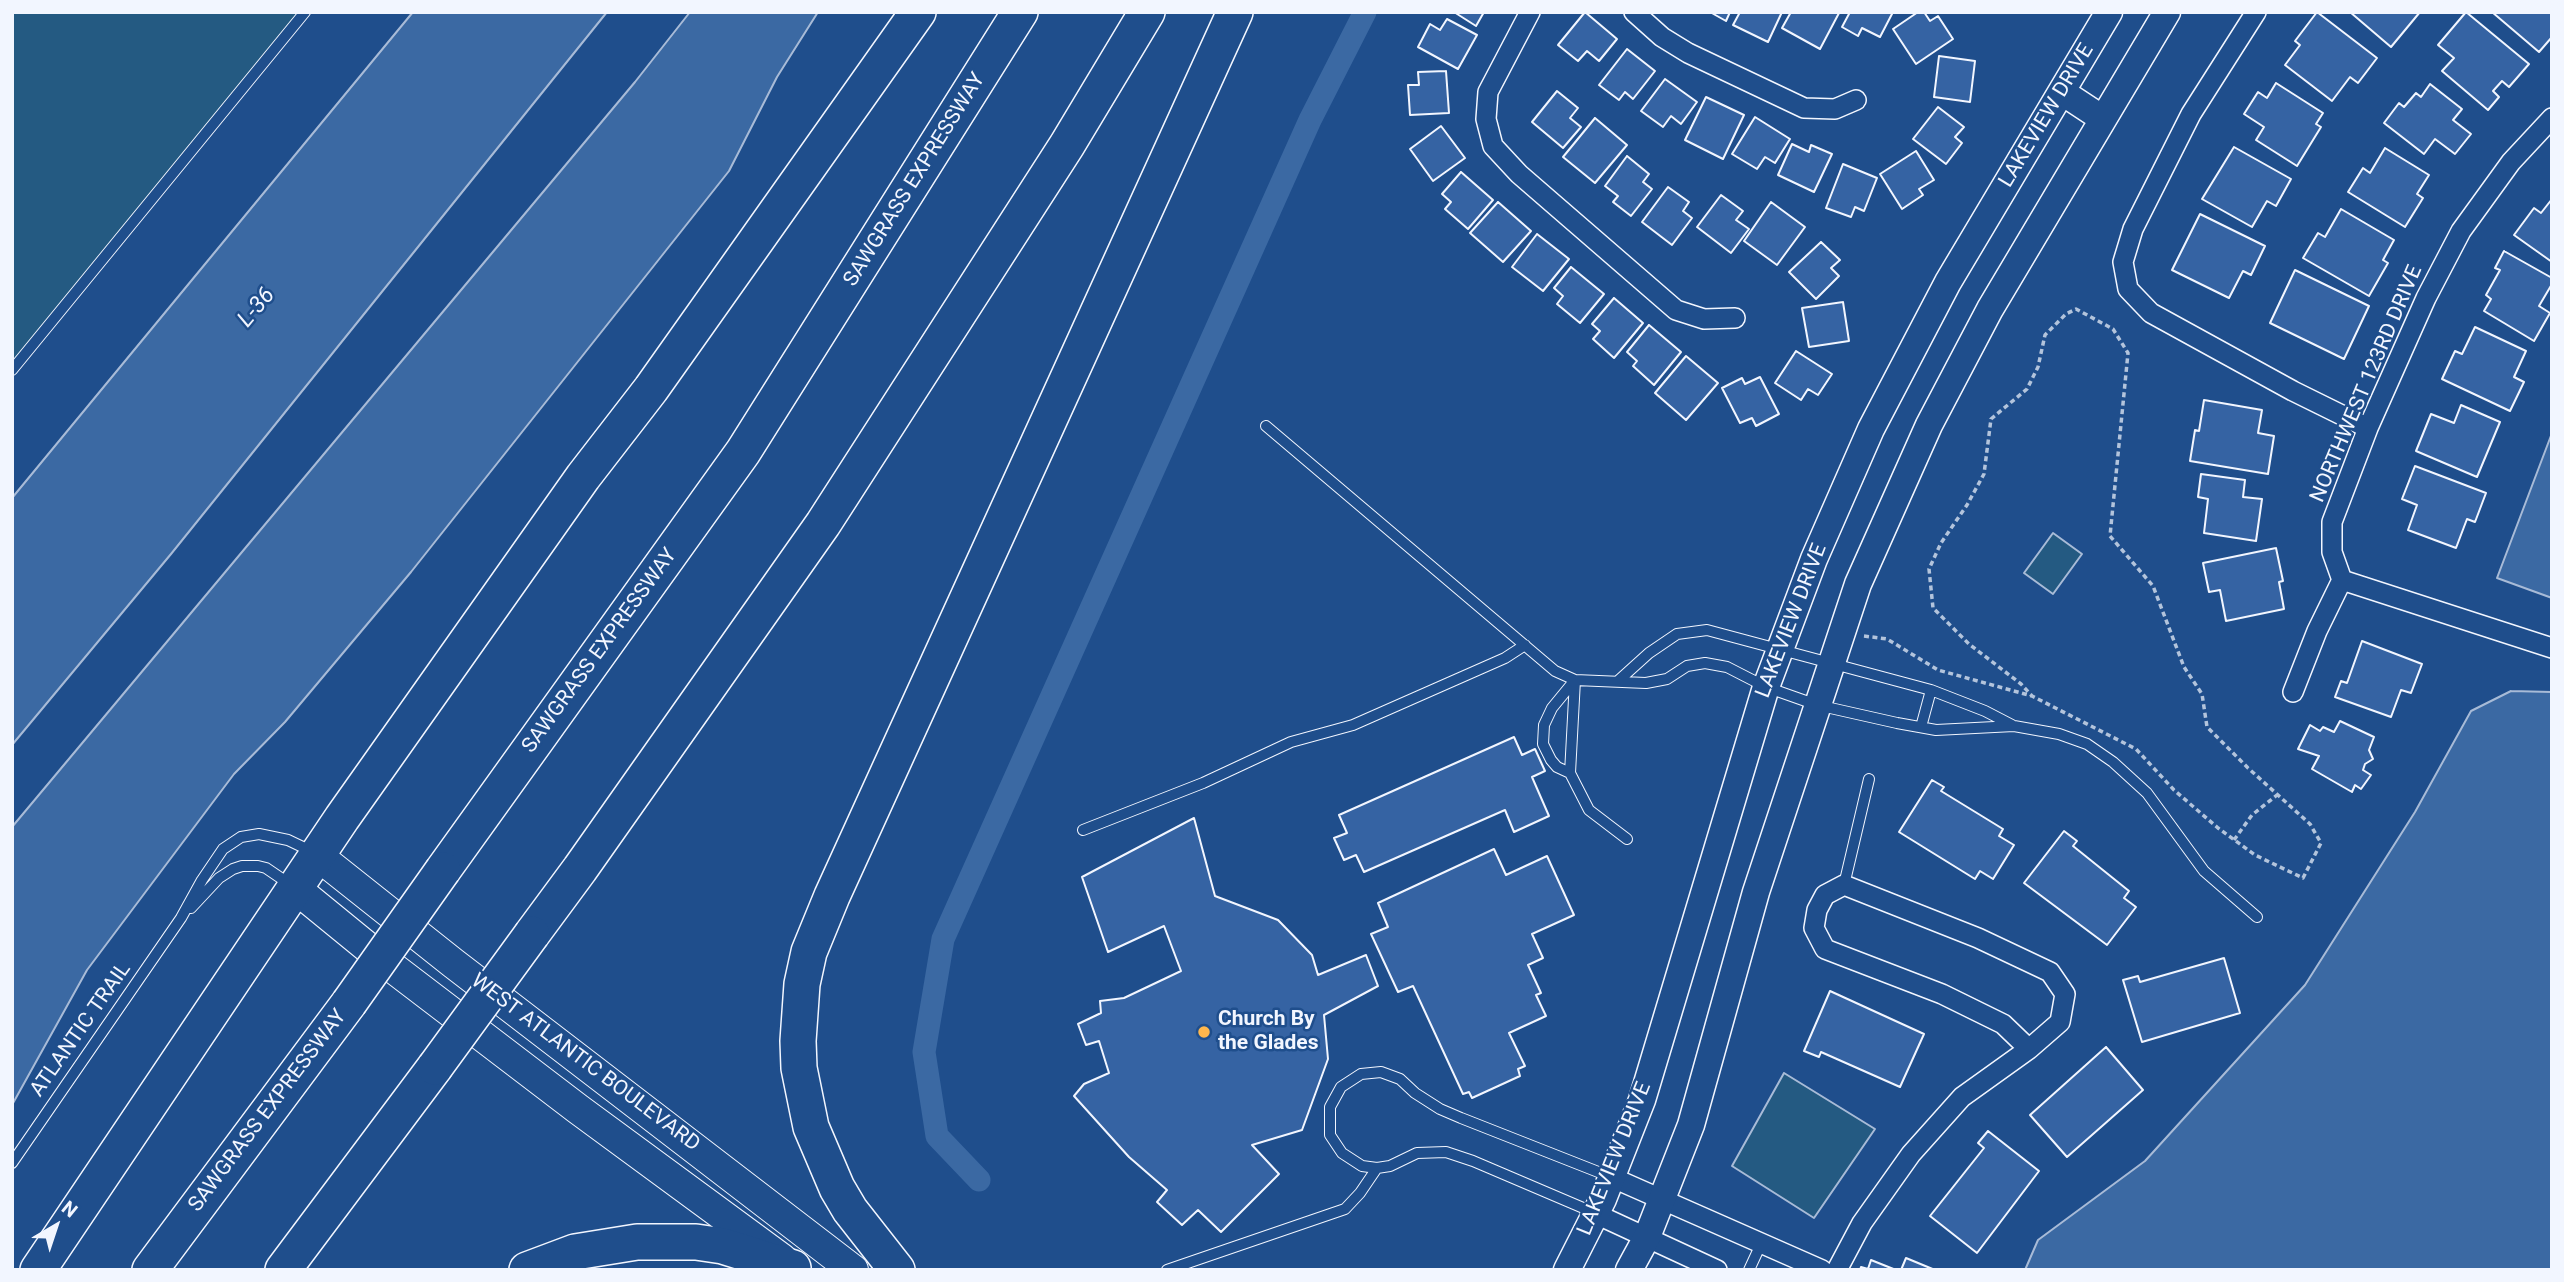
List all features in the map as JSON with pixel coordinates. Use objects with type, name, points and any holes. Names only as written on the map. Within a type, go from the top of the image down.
[{"type":"highway","points":[[38,1270],[317,855],[583,477],[651,389],[918,12]]},
{"type":"highway","name":"SAWGRASS EXPRESSWAY","points":[[150,1270],[349,1003],[743,452],[1020,12]]},
{"type":"highway","points":[[283,1270],[580,869],[822,524],[1067,145],[1147,12]]},
{"type":"highway","points":[[897,1270],[850,1210],[837,1188],[811,1127],[799,1068],[798,1041],[802,984],[809,952],[832,896],[1235,12]]},
{"type":"highway","points":[[527,1270],[586,1250],[637,1242],[696,1242],[723,1246],[794,1269]]},
{"type":"main road","name":"WEST ATLANTIC BOULEVARD","points":[[317,855],[453,963],[853,1270]]},
{"type":"main road","name":"WEST ATLANTIC BOULEVARD","points":[[295,888],[388,964],[567,1101],[794,1269]]},
{"type":"street","points":[[1530,12],[1488,92],[1486,119],[1493,146],[1518,174],[1676,310],[1703,319],[1735,318]]},
{"type":"street","points":[[1634,12],[1662,37],[1688,53],[1804,108],[1835,108],[1856,100]]},
{"type":"street","name":"LAKEVIEW DRIVE","points":[[1567,1270],[1596,1214],[1642,1100],[1766,687],[1814,559],[1871,429],[1948,282],[2109,12]]},
{"type":"street","points":[[1629,1270],[1647,1237],[1691,1125],[1756,892],[1858,584],[1929,425],[1990,309],[2167,12]]},
{"type":"street","points":[[2256,12],[2191,114],[2133,229],[2123,262],[2129,289],[2151,313],[2293,391],[2368,428]]},
{"type":"street","points":[[2062,92],[2103,119]]},
{"type":"street","name":"NORTHWEST 123RD DRIVE","points":[[2342,580],[2332,552],[2333,522],[2368,428],[2426,298],[2461,231],[2511,162],[2552,118]]},
{"type":"street","points":[[2293,692],[2316,631],[2342,580],[2552,648]]},
{"type":"street","points":[[1837,1270],[1861,1223],[1911,1154],[1962,1097],[2029,1049],[2060,1022],[2065,993],[2050,972],[1844,884],[1825,895],[1817,910],[1814,928],[1825,949],[1942,994],[1979,1012],[2003,1024],[2029,1049]]},
{"type":"street","points":[[1611,1177],[1822,1270]]},
{"type":"street","points":[[1596,1214],[1717,1270]]},
{"type":"lane","points":[[12,370],[305,12]]},
{"type":"lane","points":[[1266,426],[1555,671],[1575,680],[1646,683],[1667,679],[1687,666],[1705,663],[1727,667],[1766,687],[1817,705],[1921,727],[1936,730],[2014,726],[2059,734],[2087,744],[2113,762],[2147,793],[2204,871],[2257,917]]},
{"type":"lane","points":[[1618,681],[1649,653],[1677,634],[1707,630],[1931,690],[1985,711],[2014,726]]},
{"type":"lane","points":[[1083,830],[1203,783],[1292,742],[1353,725],[1505,658],[1524,645]]},
{"type":"lane","points":[[1570,773],[1551,760],[1544,744],[1544,725],[1552,708],[1575,680]]},
{"type":"lane","points":[[1575,680],[1570,773],[1589,810],[1626,839]]},
{"type":"lane","points":[[1921,727],[1931,690]]},
{"type":"lane","points":[[1844,884],[1869,779]]},
{"type":"lane","name":"ATLANTIC TRAIL","points":[[12,1163],[181,918],[216,856],[232,842],[248,835],[272,835],[288,839],[317,855]]},
{"type":"lane","name":"ATLANTIC TRAIL","points":[[181,918],[219,878],[233,869],[248,865],[267,869],[295,888]]},
{"type":"lane","points":[[1596,1214],[1446,1152],[1417,1153],[1390,1166],[1363,1166],[1342,1153],[1330,1135],[1330,1107],[1342,1087],[1361,1074],[1381,1072],[1400,1079],[1415,1093],[1440,1109],[1611,1177]]},
{"type":"lane","points":[[1167,1270],[1345,1209],[1377,1168]]},
{"type":"lane","points":[[1749,1270],[1760,1244]]},
{"type":"path","points":[[1862,636],[1887,639],[1938,670],[2032,696],[2136,749],[2174,790],[2234,840],[2255,855],[2303,878],[2321,843],[2310,824],[2207,727],[2202,694],[2184,667],[2152,586],[2110,536],[2128,353],[2113,329],[2076,309],[2066,314],[2045,335],[2038,367],[2027,388],[1991,419],[1984,474],[1967,505],[1941,542],[1929,569],[1933,608],[1969,644],[2021,684],[2032,696]]},
{"type":"path","points":[[2234,840],[2252,815],[2277,795]]},
{"type":"shaded area","points":[[12,12],[305,12],[12,370]]},
{"type":"shaded area","points":[[2053,533],[2082,554],[2053,594],[2024,573]]},
{"type":"shaded area","points":[[1784,1073],[1875,1129],[1814,1218],[1732,1166]]},
{"type":"water","name":"L-36","points":[[413,12],[607,12],[171,554],[12,745],[12,498]]},
{"type":"water","points":[[690,12],[818,12],[777,77],[729,171],[411,572],[285,722],[234,774],[87,970],[12,1105],[12,827],[635,82]]},
{"type":"water","points":[[2552,433],[2552,598],[2497,578]]},
{"type":"water","points":[[2511,691],[2552,692],[2552,1270],[2025,1270],[2038,1240],[2145,1161],[2305,985],[2415,812],[2471,711]]},
{"type":"building","points":[[1454,12],[1484,12],[1476,26]]},
{"type":"building","points":[[1585,12],[1617,39],[1599,61],[1587,51],[1578,61],[1558,45]]},
{"type":"building","points":[[1710,12],[1730,12],[1726,21]]},
{"type":"building","points":[[1740,12],[1782,12],[1768,42],[1733,25]]},
{"type":"building","points":[[1791,12],[1839,13],[1820,49],[1782,28]]},
{"type":"building","points":[[1850,12],[1893,12],[1880,37],[1862,28],[1858,36],[1842,27]]},
{"type":"building","points":[[1918,12],[1924,12],[1930,21],[1938,16],[1953,39],[1916,64],[1893,29]]},
{"type":"building","points":[[2317,12],[2377,58],[2358,83],[2350,77],[2332,101],[2285,65],[2300,45],[2295,41]]},
{"type":"building","points":[[2350,12],[2420,12],[2391,47]]},
{"type":"building","points":[[2466,12],[2529,64],[2509,87],[2502,81],[2493,91],[2499,97],[2488,110],[2442,71],[2454,58],[2438,45]]},
{"type":"building","points":[[2492,12],[2552,12],[2552,37],[2539,52]]},
{"type":"building","points":[[1447,19],[1477,35],[1458,69],[1418,47],[1430,24],[1440,30]]},
{"type":"building","points":[[1627,49],[1655,71],[1633,99],[1625,92],[1619,100],[1599,85]]},
{"type":"building","points":[[1939,56],[1975,61],[1970,102],[1934,97]]},
{"type":"building","points":[[1446,71],[1449,113],[1410,115],[1408,85],[1419,85],[1418,72]]},
{"type":"building","points":[[1665,79],[1697,102],[1681,124],[1671,116],[1663,127],[1641,111]]},
{"type":"building","points":[[2276,83],[2323,113],[2316,124],[2321,127],[2297,166],[2256,140],[2264,127],[2244,114],[2258,92],[2267,98]]},
{"type":"building","points":[[2430,84],[2462,109],[2453,120],[2471,134],[2455,154],[2435,139],[2424,154],[2384,123],[2399,103],[2404,107],[2416,93],[2421,97]]},
{"type":"building","points":[[1557,91],[1578,108],[1570,118],[1581,127],[1563,148],[1532,122]]},
{"type":"building","points":[[1706,97],[1744,115],[1723,159],[1685,140]]},
{"type":"building","points":[[1938,107],[1964,127],[1955,137],[1962,143],[1946,164],[1913,139]]},
{"type":"building","points":[[1755,117],[1790,139],[1775,163],[1765,157],[1757,169],[1732,154]]},
{"type":"building","points":[[1595,118],[1627,145],[1595,183],[1563,157]]},
{"type":"building","points":[[1441,126],[1465,158],[1433,181],[1410,149]]},
{"type":"building","points":[[1792,144],[1809,152],[1811,145],[1832,154],[1814,192],[1778,175]]},
{"type":"building","points":[[2234,147],[2291,179],[2276,206],[2267,201],[2252,227],[2202,199]]},
{"type":"building","points":[[2385,148],[2429,175],[2417,194],[2423,198],[2405,227],[2348,192],[2363,168],[2370,173]]},
{"type":"building","points":[[1916,151],[1934,180],[1919,189],[1923,195],[1902,209],[1880,174]]},
{"type":"building","points":[[1627,156],[1649,174],[1643,182],[1652,189],[1631,216],[1613,202],[1618,196],[1605,186]]},
{"type":"building","points":[[1843,164],[1877,178],[1864,211],[1855,207],[1851,217],[1826,208]]},
{"type":"building","points":[[1461,172],[1493,200],[1468,229],[1445,209],[1451,202],[1442,194]]},
{"type":"building","points":[[1668,187],[1689,202],[1683,211],[1692,218],[1672,245],[1642,222]]},
{"type":"building","points":[[1721,195],[1743,211],[1736,220],[1749,229],[1731,253],[1697,227]]},
{"type":"building","points":[[2552,199],[2552,262],[2514,235],[2534,208],[2541,213]]},
{"type":"building","points":[[1498,202],[1531,231],[1503,262],[1470,233]]},
{"type":"building","points":[[1771,202],[1805,227],[1777,265],[1744,241]]},
{"type":"building","points":[[2341,209],[2394,240],[2383,260],[2388,263],[2369,296],[2303,258],[2318,233],[2325,237]]},
{"type":"building","points":[[2200,214],[2265,246],[2251,275],[2243,271],[2229,298],[2172,270]]},
{"type":"building","points":[[1537,234],[1569,259],[1543,291],[1512,267]]},
{"type":"building","points":[[1821,242],[1840,260],[1831,268],[1839,276],[1816,299],[1789,272]]},
{"type":"building","points":[[2504,251],[2552,278],[2552,284],[2539,306],[2550,313],[2534,341],[2484,311],[2491,299],[2486,295],[2500,270],[2495,268]]},
{"type":"building","points":[[1571,267],[1604,294],[1580,323],[1557,304],[1563,296],[1554,288]]},
{"type":"building","points":[[2295,270],[2369,306],[2344,359],[2270,323]]},
{"type":"building","points":[[1614,298],[1643,323],[1614,358],[1593,339],[1600,331],[1592,324]]},
{"type":"building","points":[[1843,302],[1849,341],[1809,347],[1802,308]]},
{"type":"building","points":[[1649,325],[1681,352],[1654,385],[1633,366],[1637,361],[1627,352]]},
{"type":"building","points":[[2475,327],[2526,351],[2514,377],[2524,382],[2510,411],[2442,379],[2455,351],[2462,354]]},
{"type":"building","points":[[1796,351],[1832,374],[1818,395],[1808,389],[1801,400],[1775,383]]},
{"type":"building","points":[[1686,356],[1718,383],[1686,420],[1655,393]]},
{"type":"building","points":[[1760,377],[1779,414],[1756,426],[1752,418],[1740,423],[1722,388],[1742,378],[1745,384]]},
{"type":"building","points":[[2204,400],[2262,410],[2258,433],[2274,436],[2268,474],[2190,461]]},
{"type":"building","points":[[2461,405],[2500,422],[2477,477],[2416,451],[2431,414],[2454,423]]},
{"type":"building","points":[[2415,466],[2486,493],[2475,522],[2467,519],[2456,548],[2408,530],[2417,505],[2402,499]]},
{"type":"building","points":[[2201,474],[2245,480],[2243,497],[2262,499],[2256,541],[2204,533],[2208,499],[2198,497]]},
{"type":"building","points":[[2276,548],[2283,581],[2279,582],[2284,609],[2226,621],[2220,590],[2209,592],[2203,563]]},
{"type":"building","points":[[2362,641],[2422,664],[2411,693],[2401,690],[2391,717],[2335,697],[2341,681],[2347,683]]},
{"type":"building","points":[[2340,721],[2374,737],[2369,750],[2373,759],[2365,764],[2363,770],[2371,775],[2361,789],[2355,785],[2352,792],[2312,769],[2319,756],[2298,749],[2310,725],[2320,731],[2323,727],[2334,732]]},
{"type":"building","points":[[1514,737],[1522,755],[1535,749],[1545,771],[1532,777],[1549,816],[1514,832],[1505,810],[1364,872],[1356,855],[1344,860],[1334,838],[1347,833],[1339,815]]},
{"type":"building","points":[[1932,780],[1944,787],[1941,791],[2003,829],[1999,836],[2014,845],[1993,879],[1980,871],[1975,879],[1899,832]]},
{"type":"building","name":"Church By the Glades","points":[[1194,818],[1215,896],[1278,920],[1312,955],[1318,975],[1366,955],[1378,986],[1324,1015],[1328,1059],[1302,1130],[1252,1145],[1279,1174],[1221,1232],[1198,1210],[1182,1225],[1157,1202],[1167,1190],[1129,1157],[1074,1096],[1084,1084],[1109,1073],[1099,1041],[1086,1045],[1078,1024],[1101,1013],[1100,1001],[1124,998],[1181,971],[1164,926],[1108,952],[1082,877]]},
{"type":"building","points":[[2064,831],[2077,841],[2073,846],[2129,891],[2124,898],[2136,907],[2107,945],[2024,883]]},
{"type":"building","points":[[1494,849],[1506,875],[1547,856],[1574,915],[1532,934],[1543,958],[1528,965],[1541,993],[1536,995],[1546,1016],[1509,1033],[1525,1066],[1518,1069],[1520,1076],[1472,1098],[1469,1092],[1463,1094],[1413,986],[1398,992],[1371,934],[1388,927],[1378,903]]},
{"type":"building","points":[[2224,958],[2240,1013],[2142,1042],[2123,980],[2138,976],[2140,982]]},
{"type":"building","points":[[1830,991],[1924,1034],[1900,1087],[1821,1052],[1819,1057],[1804,1051]]},
{"type":"building","points":[[2106,1047],[2143,1090],[2067,1157],[2030,1115]]},
{"type":"building","points":[[1988,1131],[2039,1171],[1977,1253],[1930,1216],[1984,1148],[1978,1143]]},
{"type":"building","points":[[1906,1258],[1935,1270],[1901,1270]]},
{"type":"building","points":[[1871,1260],[1896,1270],[1860,1270],[1861,1267],[1868,1269]]},
{"type":"waterway","points":[[979,1180],[937,1136],[924,1052],[943,939],[1310,120],[1365,12]]},
{"type":"place","name":"Church By the Glades","points":[[1204,1032]]}]
